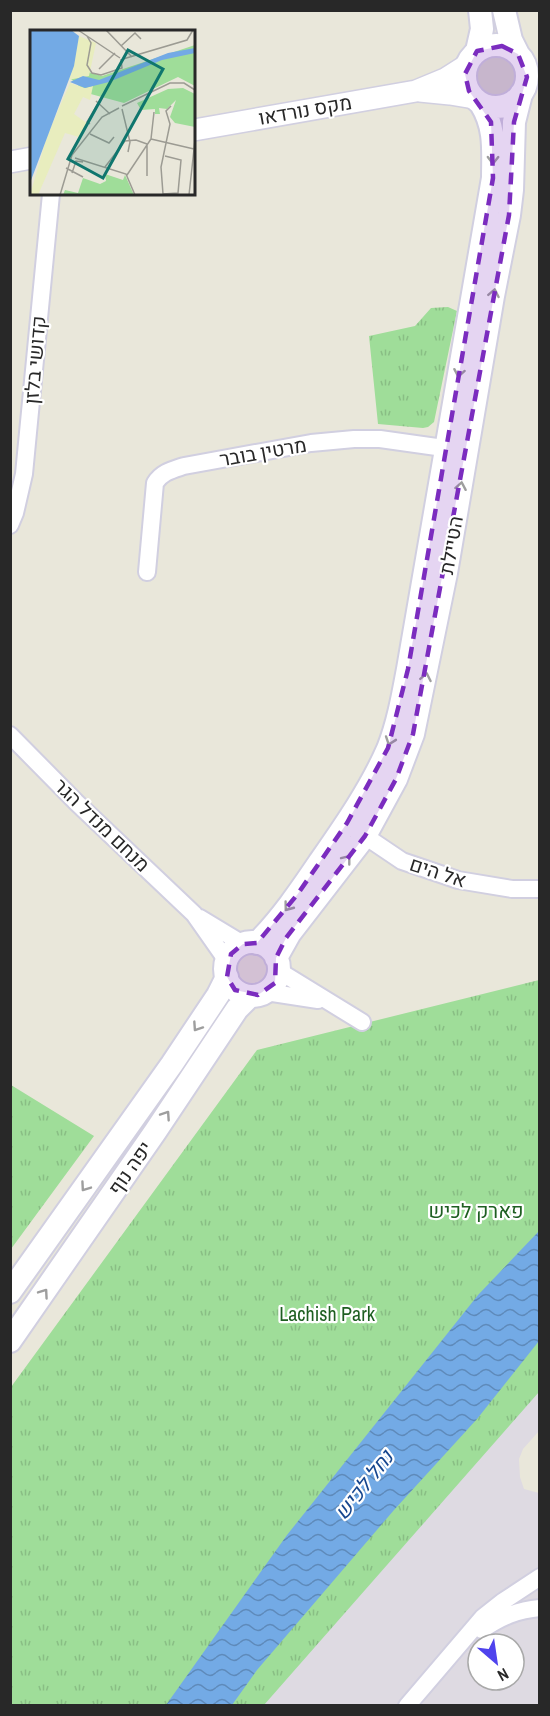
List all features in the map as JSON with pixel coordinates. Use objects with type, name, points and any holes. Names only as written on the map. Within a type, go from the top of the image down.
[{"type":"main road","points":[[480,10],[482,29],[465,74],[469,91],[478,101],[490,107],[508,105],[515,100],[525,86],[527,74],[523,61],[511,40],[504,10]]},
{"type":"main road","points":[[472,58],[485,47],[494,45],[502,46],[518,54]]},
{"type":"main road","name":"הטיילת","points":[[278,964],[290,933],[356,830],[396,724],[422,581],[457,450],[493,296],[509,215],[514,122],[521,94]]},
{"type":"main road","name":"הטיילת","points":[[457,450],[493,178],[492,128],[487,112],[478,101]]},
{"type":"main road","name":"הטיילת","points":[[250,944],[271,929],[297,895],[356,830]]},
{"type":"main road","points":[[250,944],[269,949],[278,964],[275,983],[258,994],[242,994],[235,990],[227,969],[231,954],[250,944]]},
{"type":"main road","name":"יפה נוף","points":[[10,1292],[172,1064],[218,995],[227,969]]},
{"type":"main road","name":"יפה נוף","points":[[10,1341],[149,1141],[237,1009],[258,994]]},
{"type":"street","name":"מקס נורדאו","points":[[195,130],[416,91],[445,79],[472,58]]},
{"type":"street","name":"מקס נורדאו","points":[[416,91],[450,94],[478,101]]},
{"type":"street","points":[[10,162],[30,158]]},
{"type":"street","name":"קדושי בלזן","points":[[10,525],[24,474],[51,195]]},
{"type":"street","name":"מרטין בובר","points":[[147,572],[155,483],[159,477],[169,471],[184,466],[331,440],[380,439],[457,450]]},
{"type":"street","name":"מנחם מנדל הגר","points":[[10,735],[77,803],[194,914]]},
{"type":"street","name":"אל הים","points":[[356,830],[402,861],[458,880],[512,889],[540,889]]},
{"type":"street","points":[[194,914],[250,944]]},
{"type":"street","points":[[194,914],[227,969]]},
{"type":"street","points":[[278,964],[329,1002],[362,1022]]},
{"type":"street","points":[[258,994],[285,994],[329,1002]]},
{"type":"street","points":[[407,1706],[483,1617],[540,1577]]},
{"type":"street","points":[[455,1650],[496,1620],[511,1613],[540,1608]]},
{"type":"highlighted area","points":[[502,46],[518,54],[527,77],[514,122],[509,215],[413,734],[396,779],[365,836],[286,938],[276,958],[275,983],[258,995],[235,990],[227,977],[231,954],[243,944],[257,943],[297,895],[347,823],[388,748],[408,669],[493,178],[491,122],[469,91],[465,74],[477,51]]},
{"type":"shaded area","points":[[495,54],[511,60],[517,76],[511,92],[495,98],[479,92],[473,76],[479,60]]},
{"type":"shaded area","points":[[539,1353],[539,1431],[523,1449],[519,1459],[520,1477],[524,1489],[539,1493],[539,1705],[249,1706]]},
{"type":"green space","points":[[448,307],[457,311],[434,422],[423,428],[378,424],[369,336],[415,326],[431,308]]},
{"type":"green space","name":"Lachish Park","points":[[539,980],[539,1392],[264,1705],[11,1706],[11,1387],[257,1050]]},
{"type":"green space","points":[[11,1085],[94,1136],[11,1249]]},
{"type":"water","name":"נחל לכיש","points":[[539,1231],[539,1341],[477,1419],[394,1510],[257,1670],[232,1705],[166,1705],[287,1535],[478,1295]]},
{"type":"park label","name":"פארק לכיש","points":[[476,1211]]}]
